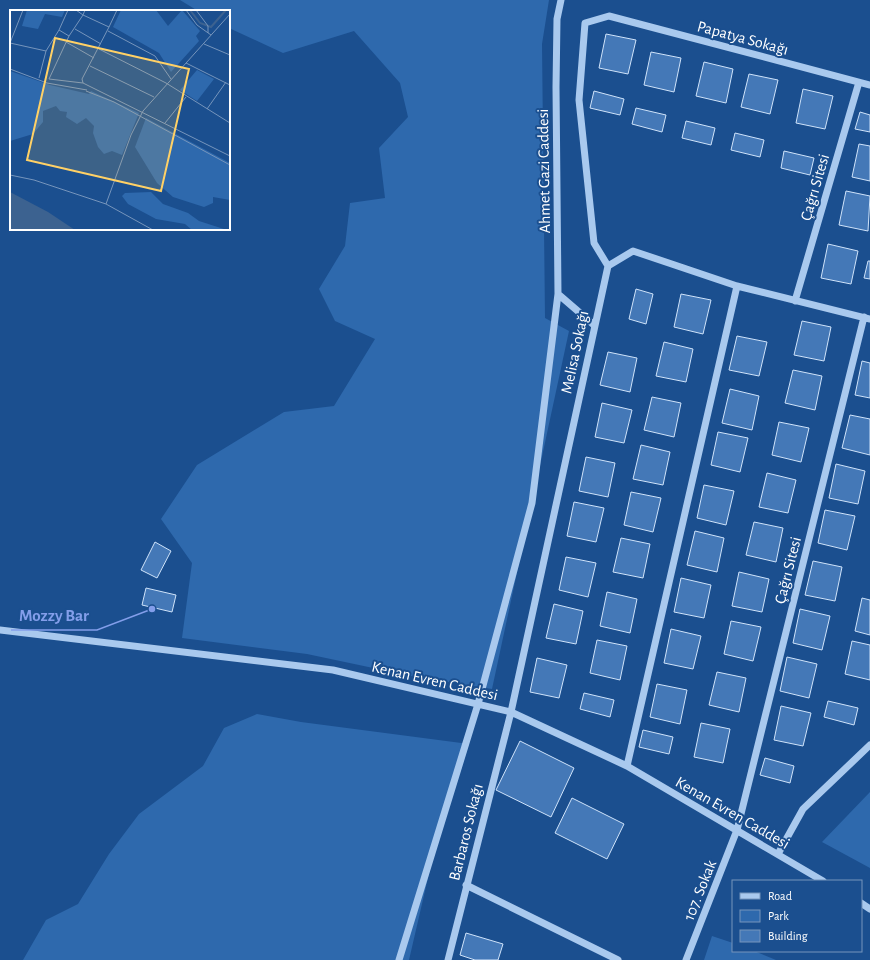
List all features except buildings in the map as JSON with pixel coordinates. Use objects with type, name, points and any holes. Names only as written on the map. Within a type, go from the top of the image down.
[{"type":"street","name":"Ahmet Gazi Caddesi","points":[[399,960],[478,704],[532,503],[558,294],[556,87],[557,19],[561,0]]},
{"type":"street","name":"Papatya Sokağı","points":[[608,266],[594,243],[579,100],[585,23],[609,16],[870,85]]},
{"type":"street","name":"Çağrı Sitesi","points":[[795,300],[859,82]]},
{"type":"street","name":"Çağrı Sitesi","points":[[608,266],[633,251],[737,286],[867,318],[737,830]]},
{"type":"street","name":"Melisa Sokağı","points":[[511,712],[608,266]]},
{"type":"street","points":[[627,766],[737,286]]},
{"type":"street","points":[[558,294],[594,325]]},
{"type":"street","name":"Kenan Evren Caddesi","points":[[0,630],[333,670],[511,712],[627,766],[821,880]]},
{"type":"street","name":"Barbaros Sokağı","points":[[448,960],[511,712]]},
{"type":"street","points":[[778,854],[803,809],[870,745]]},
{"type":"street","name":"107. Sokak","points":[[686,960],[737,830]]},
{"type":"street","points":[[466,885],[618,960]]},
{"type":"green space","points":[[180,0],[549,0],[542,44],[545,318],[569,331],[492,689],[411,676],[307,654],[182,638],[192,563],[161,519],[197,465],[284,412],[334,406],[375,339],[335,321],[319,289],[345,246],[350,203],[385,198],[379,148],[408,117],[400,83],[354,31],[283,53],[230,28],[230,10],[196,10]]},
{"type":"green space","points":[[257,714],[301,722],[469,744],[431,865],[409,960],[23,960],[46,920],[78,904],[109,854],[139,814],[203,766],[224,728]]},
{"type":"green space","points":[[870,792],[870,868],[822,842]]},
{"type":"green space","points":[[712,936],[732,943],[732,952],[756,952],[776,960],[704,960]]},
{"type":"place","name":"Mozzy Bar","points":[[152,609]]}]
